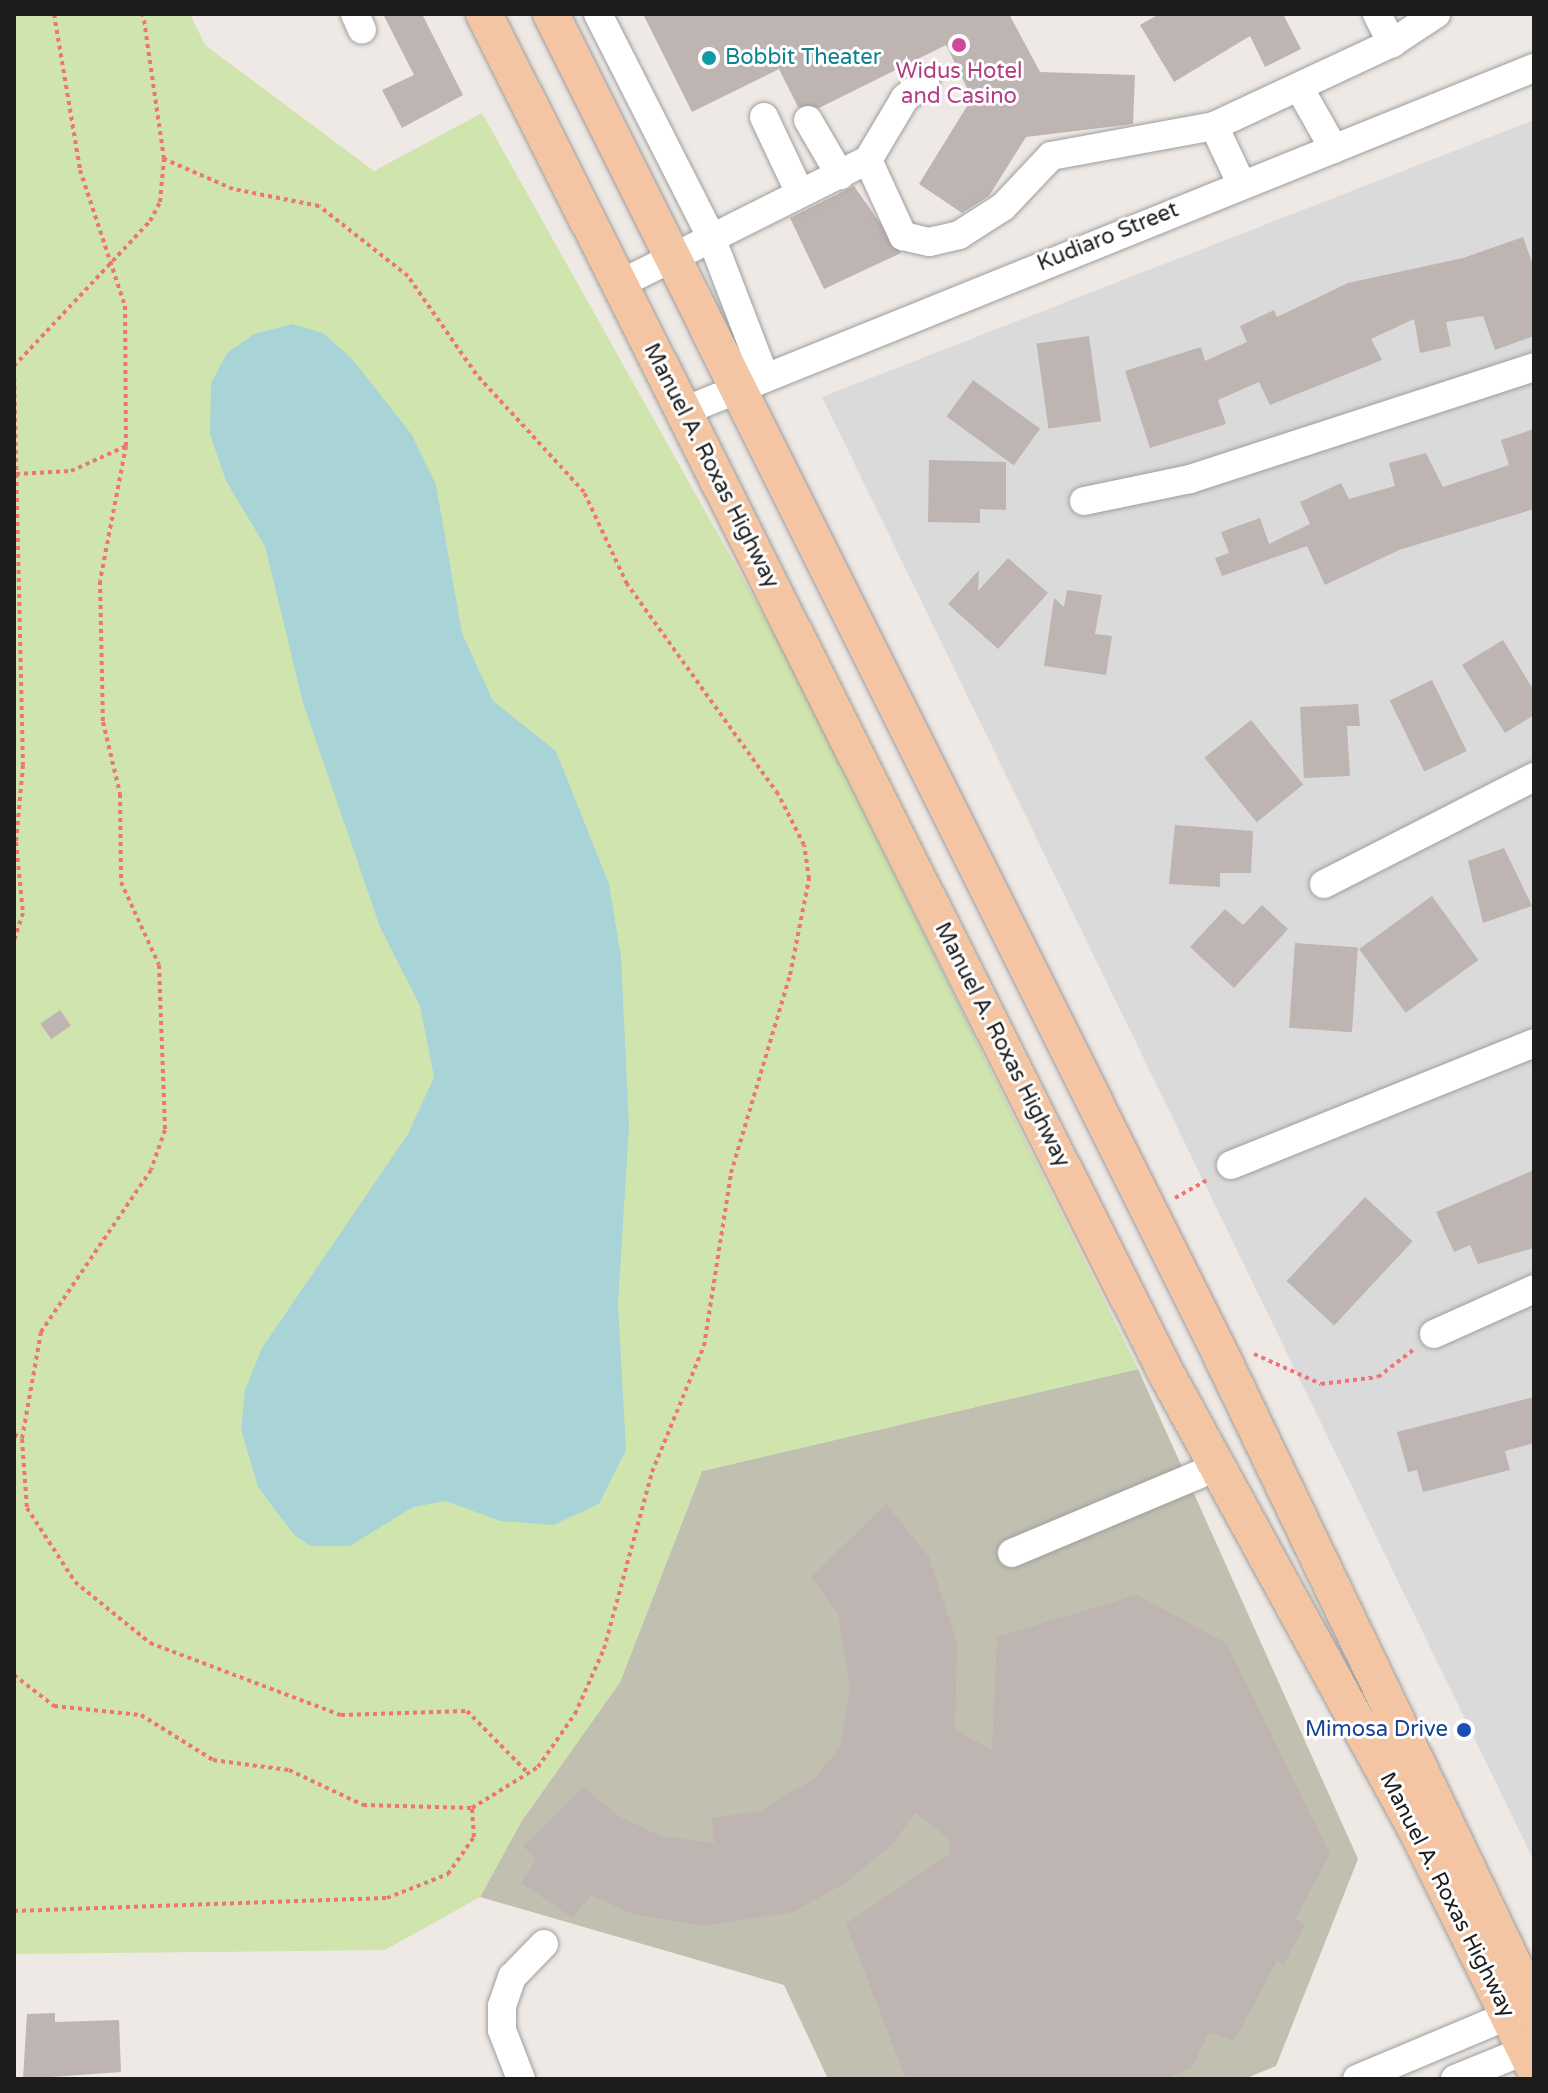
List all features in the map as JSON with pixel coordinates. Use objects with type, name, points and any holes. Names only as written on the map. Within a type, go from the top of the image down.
[{"type":"main road","name":"Manuel A. Roxas Highway","points":[[484,14],[1217,1467],[1527,2009]]},
{"type":"main road","name":"Manuel A. Roxas Highway","points":[[551,14],[673,258],[753,380],[1150,1213],[1219,1351],[1527,2009],[1531,2055]]},
{"type":"street","points":[[598,14],[711,237],[753,380]]},
{"type":"street","points":[[1377,14],[1392,43]]},
{"type":"street","points":[[868,160],[903,236],[929,242],[959,235],[1003,207],[1051,156],[1214,126],[1300,89],[1392,43],[1436,14]]},
{"type":"street","name":"Kudiaro Street","points":[[684,411],[753,380],[1241,183],[1534,68]]},
{"type":"street","points":[[620,284],[868,160],[905,98],[925,82]]},
{"type":"street","points":[[1300,89],[1334,149]]},
{"type":"street","points":[[764,117],[800,193]]},
{"type":"street","points":[[808,120],[840,175]]},
{"type":"street","points":[[1214,126],[1241,183]]},
{"type":"street","points":[[1084,501],[1190,479],[1534,367]]},
{"type":"street","points":[[1324,884],[1534,777]]},
{"type":"street","points":[[1231,1165],[1534,1043]]},
{"type":"street","points":[[1434,1334],[1534,1289]]},
{"type":"street","points":[[1012,1553],[1217,1467]]},
{"type":"street","points":[[521,2079],[502,2030],[502,2006],[512,1977],[544,1944]]},
{"type":"street","points":[[1357,2079],[1527,2009]]},
{"type":"street","points":[[1455,2079],[1531,2055]]},
{"type":"path","points":[[54,14],[80,170],[114,263],[127,325],[126,446],[100,581],[103,722],[120,794],[121,882],[159,965],[164,1145],[41,1332],[22,1439],[21,1485],[40,1533],[75,1582],[126,1627],[169,1652],[265,1681],[341,1715],[467,1711],[529,1774]]},
{"type":"path","points":[[14,940],[23,897],[16,855],[23,765],[14,368],[114,263],[160,202],[164,159],[143,14]]},
{"type":"path","points":[[14,1675],[54,1706],[141,1715],[213,1760],[289,1770],[363,1805],[472,1808],[529,1774],[575,1714],[604,1649],[652,1472],[704,1346],[731,1173],[790,975],[809,859],[778,794],[627,584],[584,492],[476,374],[408,276],[319,206],[233,189],[164,159]]},
{"type":"path","points":[[16,474],[71,471],[126,446]]},
{"type":"path","points":[[1150,1213],[1231,1165]]},
{"type":"path","points":[[1219,1351],[1257,1354],[1321,1384],[1378,1377],[1434,1334]]},
{"type":"path","points":[[14,1434],[22,1439]]},
{"type":"path","points":[[14,1911],[387,1898],[426,1887],[464,1858],[474,1837],[472,1808]]},
{"type":"shaded area","points":[[1534,120],[1534,1861],[822,397]]},
{"type":"shaded area","points":[[1138,1369],[1358,1859],[1276,2066],[1244,2079],[828,2079],[784,1985],[480,1897],[521,1822],[620,1682],[702,1471]]},
{"type":"green space","points":[[14,14],[190,14],[205,45],[374,171],[482,113],[787,657],[1138,1369],[702,1471],[620,1682],[521,1822],[480,1897],[385,1950],[14,1954]]},
{"type":"water","points":[[292,324],[323,333],[353,360],[412,435],[436,485],[462,633],[493,701],[556,751],[609,884],[621,957],[629,1127],[618,1304],[626,1450],[599,1504],[553,1525],[500,1521],[446,1501],[413,1507],[350,1546],[311,1546],[294,1535],[258,1487],[241,1429],[245,1390],[262,1348],[408,1134],[434,1077],[420,1006],[380,927],[303,703],[265,546],[226,481],[210,434],[211,383],[227,353],[254,334]]},
{"type":"building","points":[[383,14],[422,14],[463,95],[402,128],[382,90],[414,75]]},
{"type":"building","points":[[643,14],[1009,14],[1040,72],[1135,75],[1133,124],[1026,137],[989,196],[962,213],[919,184],[972,98],[946,45],[819,108],[798,107],[779,69],[692,112]]},
{"type":"building","points":[[1159,14],[1283,14],[1301,49],[1265,67],[1250,36],[1174,82],[1140,25]]},
{"type":"building","points":[[854,186],[901,253],[824,289],[790,218]]},
{"type":"building","points":[[1523,237],[1534,268],[1534,336],[1495,350],[1483,316],[1446,322],[1451,346],[1420,353],[1414,319],[1371,339],[1382,360],[1270,405],[1259,382],[1218,400],[1226,424],[1150,448],[1125,371],[1201,347],[1205,361],[1247,342],[1240,326],[1274,310],[1277,317],[1348,283],[1463,258]]},
{"type":"building","points":[[1089,336],[1101,421],[1048,429],[1037,343]]},
{"type":"building","points":[[973,380],[1040,429],[1014,465],[947,416]]},
{"type":"building","points":[[1534,429],[1534,509],[1399,550],[1325,585],[1307,546],[1222,576],[1215,558],[1229,553],[1221,532],[1260,518],[1269,544],[1310,524],[1300,502],[1341,483],[1349,499],[1395,486],[1389,463],[1426,453],[1443,487],[1509,465],[1501,440]]},
{"type":"building","points":[[929,460],[1006,462],[1006,510],[980,509],[980,523],[928,522]]},
{"type":"building","points":[[1008,558],[1048,593],[998,649],[948,604],[979,570],[978,591]]},
{"type":"building","points":[[1067,590],[1102,595],[1095,634],[1112,636],[1106,675],[1044,666],[1054,598],[1064,607]]},
{"type":"building","points":[[1503,640],[1534,691],[1534,715],[1505,733],[1462,665]]},
{"type":"building","points":[[1432,680],[1467,751],[1424,772],[1390,701]]},
{"type":"building","points":[[1358,704],[1360,726],[1347,726],[1350,776],[1304,778],[1300,707]]},
{"type":"building","points":[[1251,720],[1303,785],[1257,822],[1204,758]]},
{"type":"building","points":[[1175,825],[1253,831],[1251,873],[1220,873],[1220,887],[1169,884]]},
{"type":"building","points":[[1504,848],[1532,906],[1483,923],[1468,861]]},
{"type":"building","points":[[1432,896],[1478,960],[1406,1013],[1359,949]]},
{"type":"building","points":[[1262,905],[1288,929],[1234,988],[1190,947],[1225,909],[1243,925]]},
{"type":"building","points":[[1295,943],[1358,947],[1352,1032],[1289,1028]]},
{"type":"building","points":[[60,1010],[71,1026],[51,1039],[40,1024]]},
{"type":"building","points":[[1534,1170],[1534,1248],[1478,1264],[1470,1245],[1454,1252],[1436,1212]]},
{"type":"building","points":[[1365,1197],[1413,1241],[1334,1325],[1287,1281]]},
{"type":"building","points":[[1534,1397],[1534,1443],[1505,1451],[1510,1470],[1423,1492],[1417,1470],[1408,1472],[1397,1432]]},
{"type":"building","points":[[886,1504],[929,1557],[957,1642],[955,1730],[992,1750],[997,1637],[1137,1595],[1226,1643],[1330,1854],[1295,1919],[1305,1925],[1284,1964],[1277,1961],[1234,2041],[1209,2032],[1192,2068],[1163,2079],[906,2079],[846,1924],[951,1853],[948,1838],[915,1812],[894,1843],[845,1883],[793,1912],[704,1926],[632,1914],[591,1895],[573,1918],[521,1883],[536,1859],[523,1846],[584,1787],[618,1816],[661,1836],[714,1843],[712,1818],[760,1811],[815,1778],[840,1747],[850,1685],[838,1613],[811,1577]]},
{"type":"building","points":[[55,2013],[55,2022],[119,2020],[121,2072],[23,2079],[27,2014]]},
{"type":"place","name":"Widus Hotel and Casino","points":[[959,45]]},
{"type":"place","name":"Bobbit Theater","points":[[709,58]]},
{"type":"place","name":"Mimosa Drive","points":[[1464,1730]]}]
